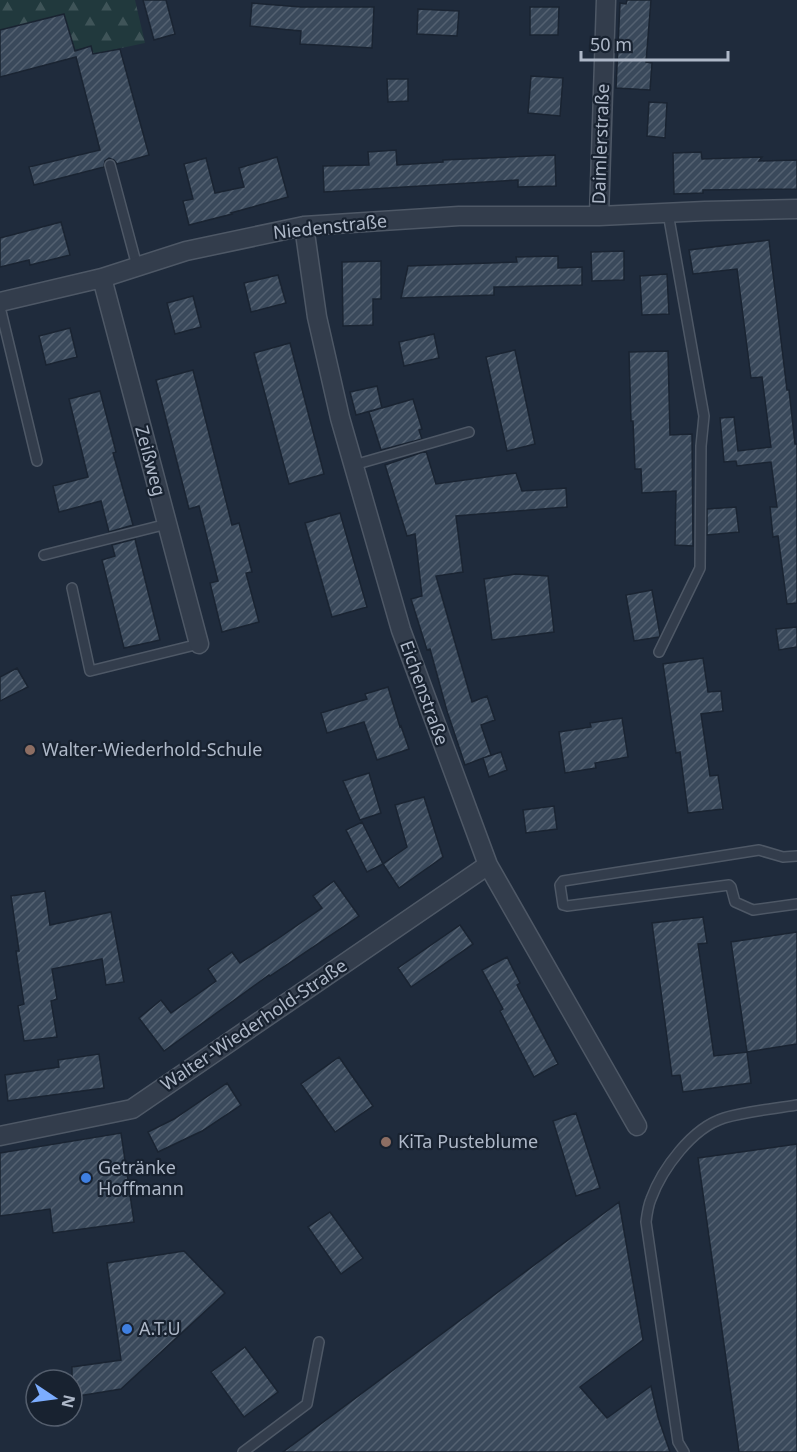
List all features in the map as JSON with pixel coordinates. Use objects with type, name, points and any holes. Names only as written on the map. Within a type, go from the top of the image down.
[{"type":"street","name":"Daimlerstraße","points":[[599,216],[606,0]]},
{"type":"street","name":"Niedenstraße","points":[[0,304],[102,278],[186,251],[304,226],[459,216],[796,212]]},
{"type":"street","name":"Eichenstraße","points":[[304,226],[317,317],[340,418],[401,630],[488,865],[638,1125]]},
{"type":"street","name":"Zeißweg","points":[[102,278],[199,644]]},
{"type":"street","name":"Walter-Wiederhold-Straße","points":[[0,1136],[132,1109],[488,865]]},
{"type":"lane","points":[[110,165],[137,267]]},
{"type":"lane","points":[[659,652],[700,568],[701,446],[704,416],[668,213]]},
{"type":"lane","points":[[0,304],[37,461]]},
{"type":"lane","points":[[354,465],[469,432]]},
{"type":"lane","points":[[44,555],[167,524]]},
{"type":"lane","points":[[72,588],[90,671],[199,644]]},
{"type":"lane","points":[[797,856],[783,857],[759,850],[563,881],[560,885],[563,905],[567,906],[729,885],[735,902],[753,910],[797,904]]},
{"type":"lane","points":[[684,1452],[678,1442],[646,1222],[651,1199],[672,1161],[686,1143],[706,1125],[724,1118],[797,1105]]},
{"type":"lane","points":[[243,1452],[307,1404],[319,1342]]},
{"type":"green space","points":[[0,0],[135,0],[145,43],[93,54],[91,46],[74,50],[64,14],[0,30]]},
{"type":"building","points":[[143,0],[166,0],[175,34],[154,40]]},
{"type":"building","points":[[627,0],[651,0],[646,62],[652,63],[650,90],[616,88],[620,3],[626,4]]},
{"type":"building","points":[[252,3],[301,7],[374,7],[372,48],[300,44],[301,31],[250,26]]},
{"type":"building","points":[[530,7],[559,7],[558,35],[530,35]]},
{"type":"building","points":[[418,9],[459,11],[457,36],[417,34]]},
{"type":"building","points":[[64,14],[75,51],[91,46],[93,54],[120,49],[149,155],[117,164],[109,158],[105,161],[104,167],[34,185],[29,167],[100,150],[76,57],[0,77],[0,30]]},
{"type":"building","points":[[531,76],[563,78],[560,116],[528,113]]},
{"type":"building","points":[[387,79],[408,79],[408,101],[388,102]]},
{"type":"building","points":[[649,102],[667,103],[665,138],[647,136]]},
{"type":"building","points":[[396,150],[397,165],[443,162],[443,160],[555,155],[556,186],[518,187],[518,180],[324,192],[323,166],[369,165],[368,152]]},
{"type":"building","points":[[701,152],[702,159],[762,157],[759,161],[797,160],[797,189],[703,190],[703,193],[674,194],[673,153]]},
{"type":"building","points":[[277,157],[288,197],[189,225],[183,201],[193,199],[184,164],[206,158],[215,193],[244,187],[239,168]]},
{"type":"building","points":[[61,222],[70,255],[30,265],[29,260],[0,267],[0,238]]},
{"type":"building","points":[[769,240],[787,390],[789,390],[795,444],[797,444],[797,603],[787,604],[778,536],[773,537],[770,507],[777,507],[771,462],[737,466],[736,461],[724,462],[720,418],[734,417],[738,451],[771,447],[762,377],[751,378],[737,269],[693,274],[689,250]]},
{"type":"building","points":[[624,251],[624,280],[592,281],[591,252]]},
{"type":"building","points":[[558,256],[558,268],[582,267],[582,285],[494,287],[494,295],[401,298],[408,266],[517,262],[516,257]]},
{"type":"building","points":[[381,261],[381,299],[373,299],[373,325],[343,326],[342,262]]},
{"type":"building","points":[[667,274],[669,314],[642,315],[640,276]]},
{"type":"building","points":[[278,275],[286,303],[251,312],[244,283]]},
{"type":"building","points":[[193,296],[201,327],[175,334],[167,303]]},
{"type":"building","points":[[70,328],[77,357],[46,365],[39,336]]},
{"type":"building","points":[[434,334],[439,358],[404,366],[399,342]]},
{"type":"building","points":[[290,343],[324,474],[289,484],[254,353]]},
{"type":"building","points":[[515,350],[535,444],[507,451],[486,357]]},
{"type":"building","points":[[668,351],[670,435],[692,434],[693,546],[675,545],[676,491],[642,493],[641,469],[635,469],[629,352]]},
{"type":"building","points":[[193,370],[232,525],[239,523],[252,572],[246,573],[259,622],[222,632],[210,583],[218,581],[199,506],[189,509],[156,380]]},
{"type":"building","points":[[377,386],[382,408],[413,399],[422,429],[419,430],[422,439],[381,450],[369,412],[381,408],[356,415],[350,392]]},
{"type":"building","points":[[100,391],[116,452],[113,453],[133,525],[109,532],[101,501],[59,512],[53,486],[88,477],[69,399]]},
{"type":"building","points":[[426,451],[436,484],[516,473],[522,491],[566,488],[567,507],[456,516],[463,572],[436,576],[472,702],[487,696],[495,720],[481,725],[491,755],[465,765],[430,649],[427,650],[411,599],[422,596],[415,534],[407,536],[385,465]]},
{"type":"building","points":[[736,507],[739,532],[707,535],[707,509]]},
{"type":"building","points":[[340,513],[367,607],[332,617],[305,523]]},
{"type":"building","points":[[135,539],[160,640],[124,648],[102,560],[115,556],[112,545]]},
{"type":"building","points":[[516,574],[548,576],[554,632],[492,640],[484,579]]},
{"type":"building","points":[[652,590],[660,635],[634,641],[626,595]]},
{"type":"building","points":[[797,627],[797,647],[779,650],[776,629]]},
{"type":"building","points":[[703,658],[708,692],[721,691],[723,711],[701,714],[710,776],[718,775],[723,809],[688,813],[680,752],[676,753],[663,664]]},
{"type":"building","points":[[17,668],[28,687],[0,701],[0,677]]},
{"type":"building","points":[[388,687],[409,749],[377,760],[364,722],[327,733],[321,713],[367,699],[365,694]]},
{"type":"building","points":[[622,718],[628,757],[595,763],[596,768],[565,773],[559,732],[591,727],[590,723]]},
{"type":"building","points":[[501,752],[507,770],[489,777],[483,758]]},
{"type":"building","points":[[369,773],[381,813],[360,820],[343,781]]},
{"type":"building","points":[[424,797],[443,857],[399,888],[383,864],[407,847],[395,805]]},
{"type":"building","points":[[554,806],[557,829],[526,833],[523,810]]},
{"type":"building","points":[[362,822],[383,864],[367,872],[346,830]]},
{"type":"building","points":[[334,881],[359,916],[269,975],[164,1051],[139,1018],[161,1000],[171,1013],[216,981],[208,969],[232,952],[240,963],[322,908],[313,896]]},
{"type":"building","points":[[45,891],[50,925],[111,912],[124,982],[106,985],[102,959],[52,969],[57,999],[51,1001],[57,1037],[24,1041],[18,1006],[24,1004],[11,896]]},
{"type":"building","points":[[703,917],[707,943],[698,944],[714,1056],[747,1052],[751,1083],[683,1092],[680,1075],[672,1076],[652,923]]},
{"type":"building","points":[[460,925],[473,944],[411,987],[398,968]]},
{"type":"building","points":[[797,932],[797,1044],[747,1052],[731,942]]},
{"type":"building","points":[[507,957],[520,983],[517,985],[558,1064],[534,1077],[500,1011],[503,1009],[482,970]]},
{"type":"building","points":[[99,1054],[104,1088],[8,1101],[5,1075],[59,1067],[58,1060]]},
{"type":"building","points":[[339,1057],[373,1106],[335,1132],[301,1084]]},
{"type":"building","points":[[227,1083],[241,1105],[202,1131],[158,1152],[148,1132],[174,1119]]},
{"type":"building","points":[[576,1113],[600,1188],[576,1196],[553,1121]]},
{"type":"building","name":"Getränke Hoffmann","points":[[121,1133],[134,1222],[53,1233],[50,1209],[0,1216],[0,1153]]},
{"type":"building","points":[[797,1144],[797,1452],[739,1452],[698,1158]]},
{"type":"building","points":[[619,1202],[643,1340],[580,1387],[607,1418],[651,1386],[658,1417],[670,1452],[283,1452]]},
{"type":"building","points":[[330,1212],[363,1258],[341,1274],[308,1227]]},
{"type":"building","points":[[184,1251],[225,1293],[121,1389],[84,1395],[84,1368],[72,1367],[121,1360],[107,1263]]},
{"type":"building","points":[[245,1347],[278,1392],[244,1417],[211,1372]]},
{"type":"place","name":"Walter-Wiederhold-Schule","points":[[30,750]]},
{"type":"place","name":"KiTa Pusteblume","points":[[386,1142]]},
{"type":"place","name":"Getränke Hoffmann","points":[[86,1178]]},
{"type":"place","name":"A.T.U","points":[[127,1329]]}]
